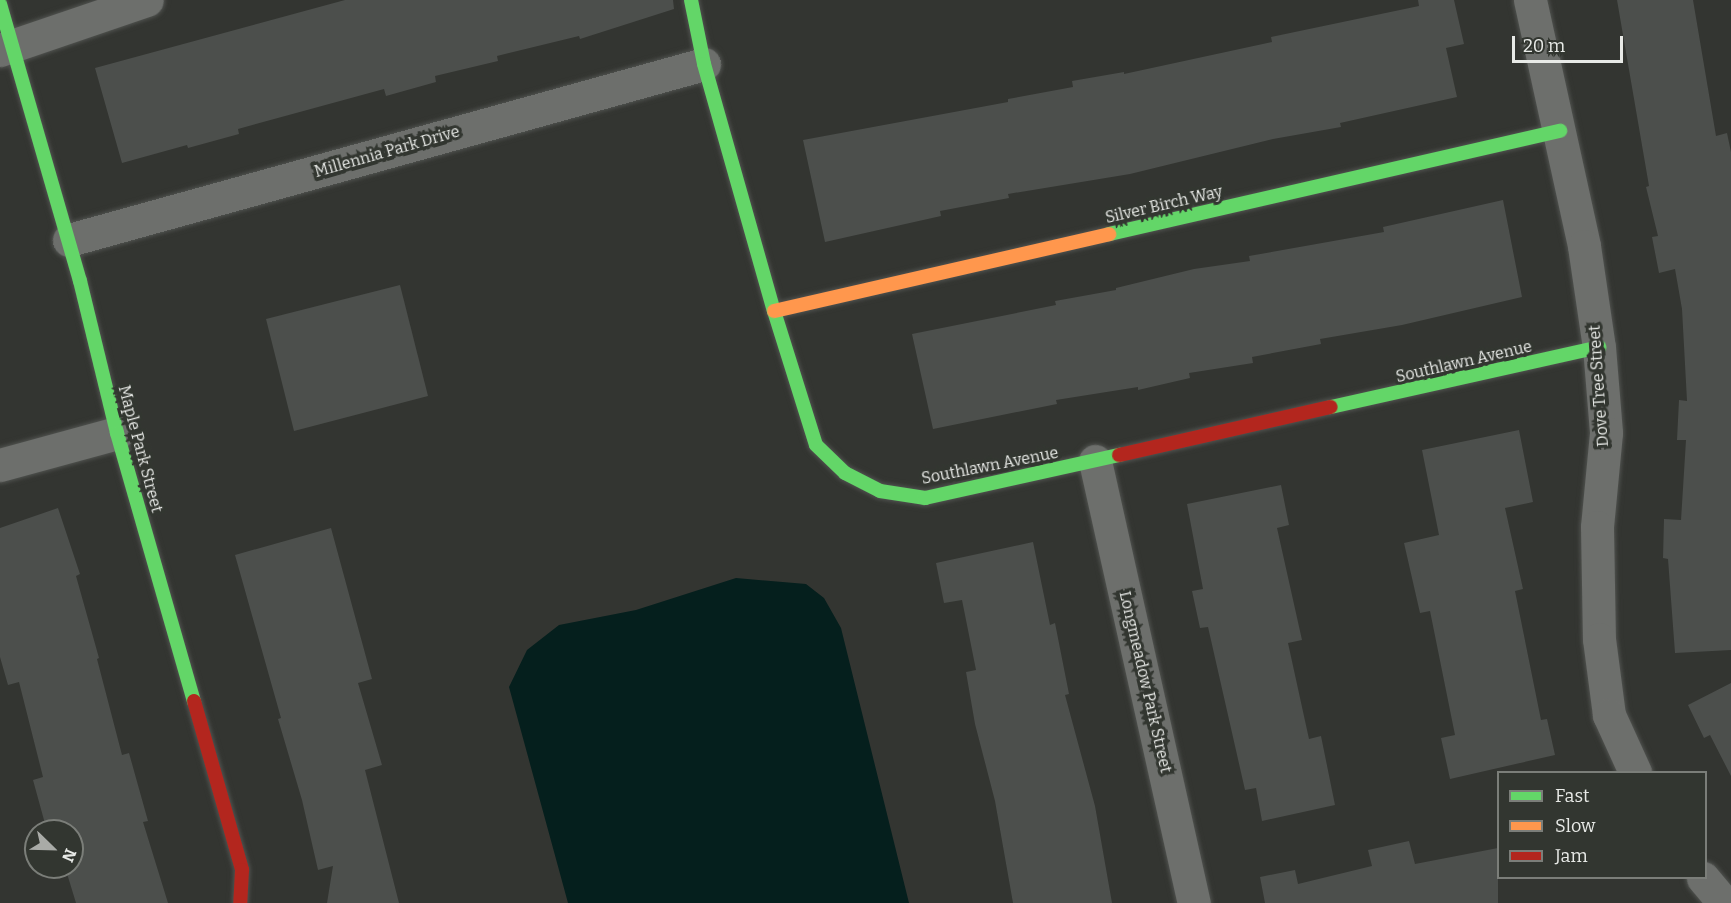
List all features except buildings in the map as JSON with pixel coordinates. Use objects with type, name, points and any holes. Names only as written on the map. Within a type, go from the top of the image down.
[{"type":"street","points":[[6,48],[147,0]]},
{"type":"street","name":"Southlawn Avenue","points":[[691,0],[704,64],[774,311],[816,445],[844,473],[879,491],[925,498],[1599,346]]},
{"type":"street","name":"Dove Tree Street","points":[[1530,0],[1584,246],[1599,346],[1606,433],[1597,527],[1599,639],[1609,715],[1635,771]]},
{"type":"street","name":"Maple Park Street","points":[[0,4],[6,48],[69,240],[117,434],[242,870],[240,903]]},
{"type":"street","name":"Millennia Park Drive","points":[[69,240],[704,64]]},
{"type":"street","name":"Silver Birch Way","points":[[774,311],[1560,131]]},
{"type":"street","points":[[0,465],[117,434]]},
{"type":"street","name":"Longmeadow Park Street","points":[[1095,461],[1194,903]]},
{"type":"street","points":[[1704,879],[1725,903]]},
{"type":"water","points":[[736,578],[806,584],[824,598],[841,628],[909,903],[568,903],[509,687],[527,650],[559,625],[636,610]]},
{"type":"traffic: fast","points":[[691,0],[704,64],[774,311],[816,445],[845,473],[880,491],[925,498],[1119,455]]},
{"type":"traffic: fast","points":[[0,4],[80,281],[117,433],[194,701]]},
{"type":"traffic: fast","points":[[1109,234],[1560,131]]},
{"type":"traffic: fast","points":[[1331,407],[1599,347]]},
{"type":"traffic: slow","points":[[774,311],[1109,234]]},
{"type":"traffic: jam","points":[[1119,455],[1331,407]]},
{"type":"traffic: jam","points":[[194,701],[242,870],[240,903]]}]
